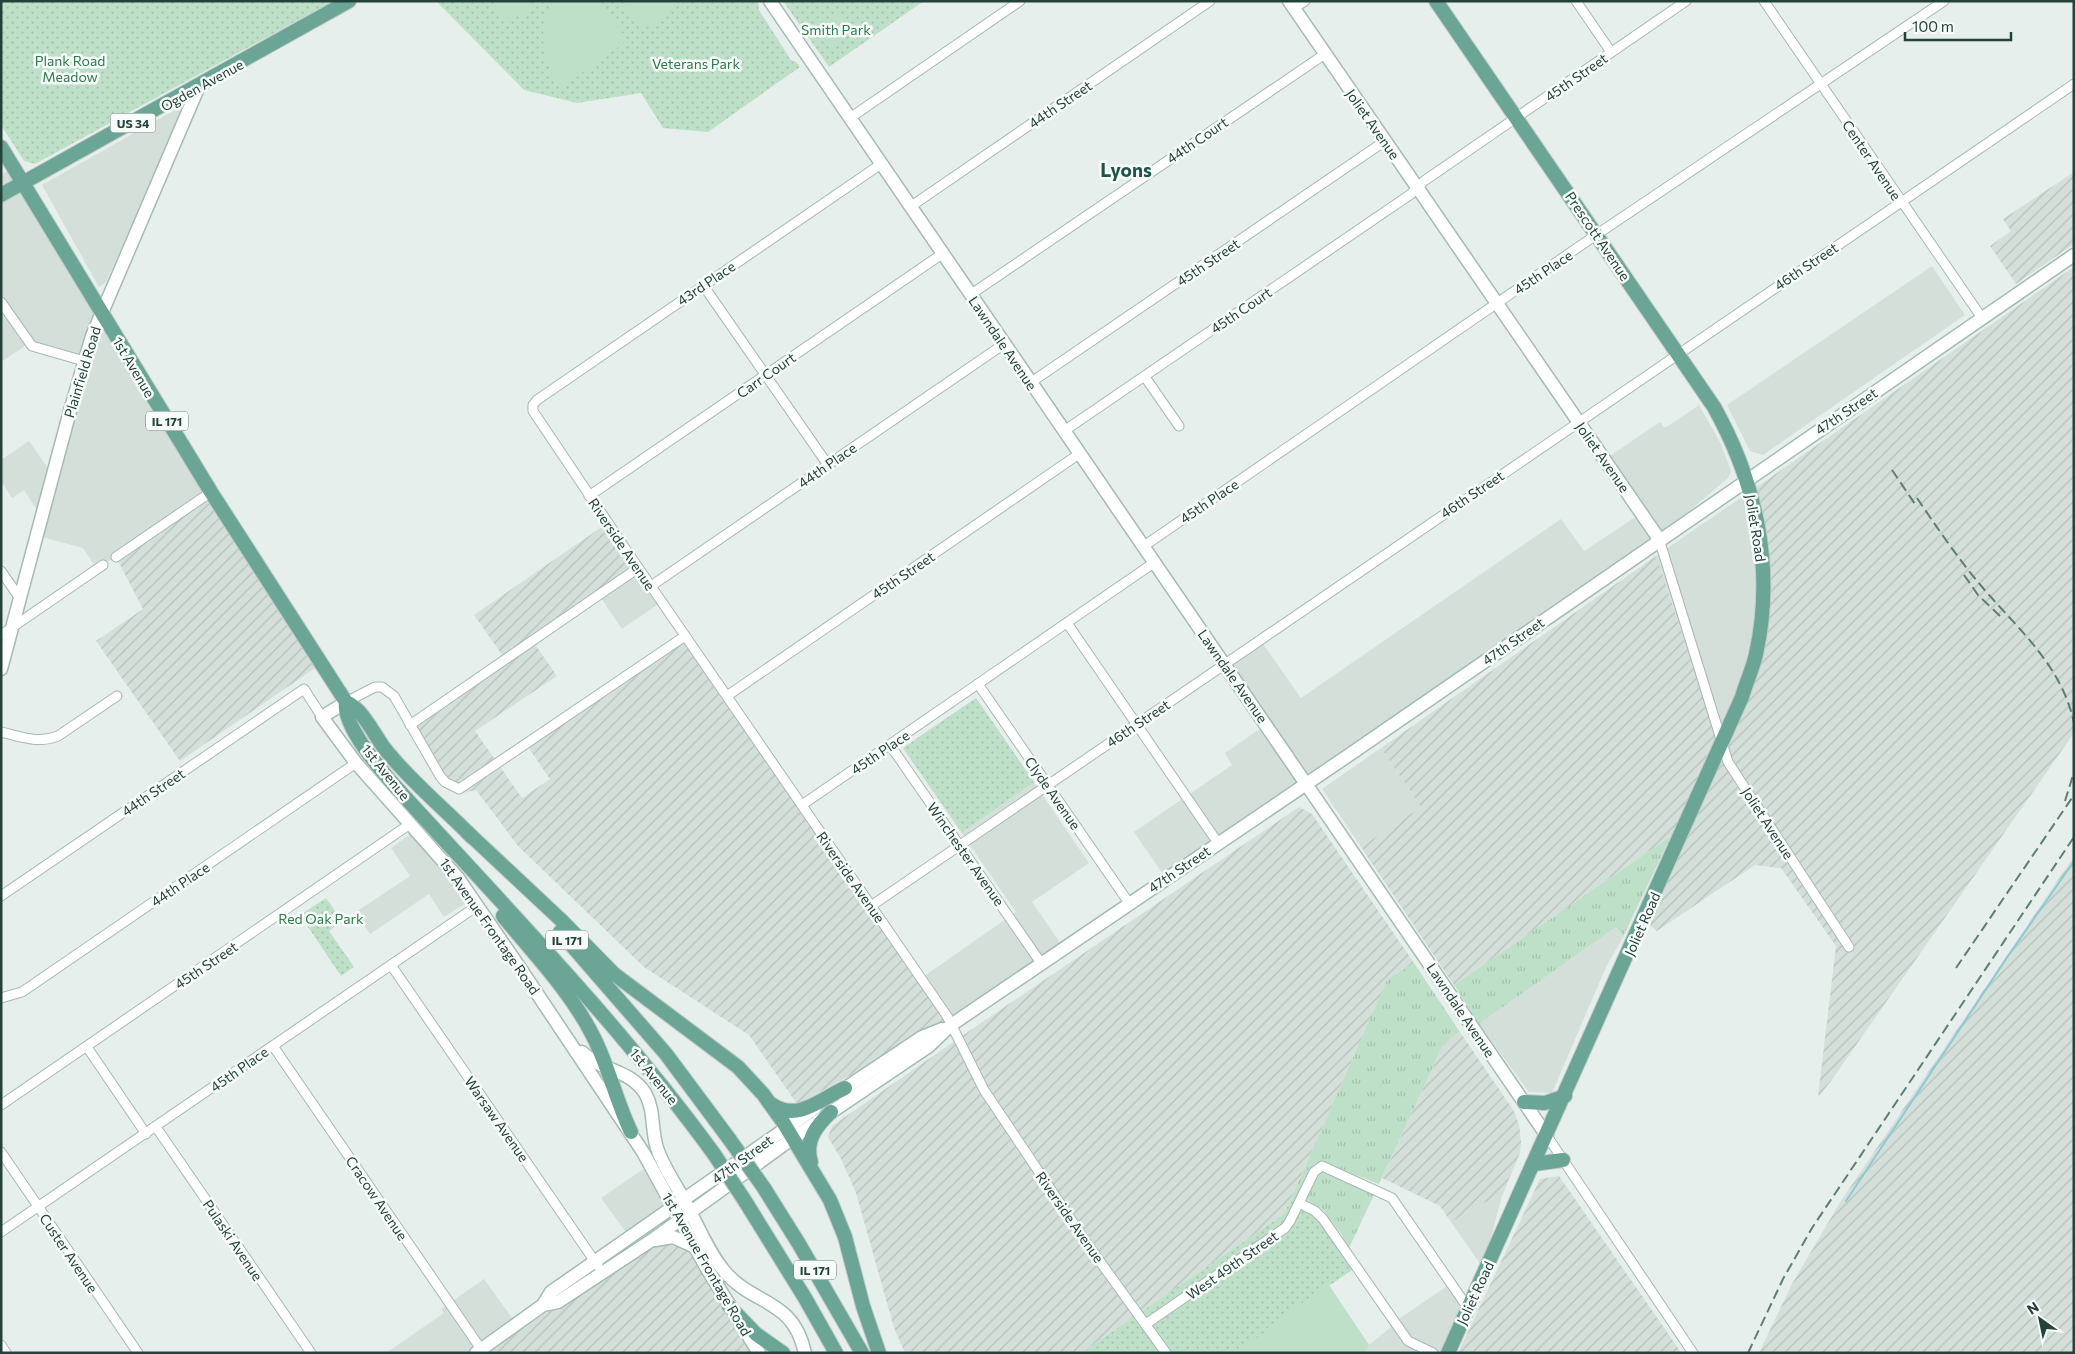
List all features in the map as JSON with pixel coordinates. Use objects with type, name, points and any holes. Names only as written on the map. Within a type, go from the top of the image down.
[{"type":"main road","name":"Ogden Avenue","points":[[1,195],[349,1]]},
{"type":"main road","name":"Prescott Avenue","points":[[1436,1],[1678,353],[1722,421],[1733,442],[1747,478]]},
{"type":"main road","name":"1st Avenue","points":[[1,147],[211,492],[346,702],[354,706],[389,755],[467,832],[633,1015],[686,1079],[764,1188],[804,1252],[862,1353]]},
{"type":"main road","name":"Joliet Road","points":[[1448,1353],[1565,1096],[1742,697],[1756,654],[1762,608],[1762,564],[1758,521],[1747,478]]},
{"type":"main road","name":"1st Avenue","points":[[346,702],[346,715],[374,760],[436,831],[596,1006],[673,1100],[714,1154],[806,1298],[836,1353]]},
{"type":"main road","points":[[436,831],[578,1010],[593,1036],[607,1068],[631,1132]]},
{"type":"main road","points":[[467,832],[561,920],[614,974],[738,1067],[771,1103],[812,1168],[840,1221],[867,1320],[879,1353]]},
{"type":"main road","points":[[771,1103],[786,1112],[805,1110],[845,1088]]},
{"type":"main road","points":[[1524,1102],[1545,1103],[1565,1096]]},
{"type":"main road","points":[[812,1168],[809,1159],[810,1142],[820,1122],[831,1112]]},
{"type":"main road","points":[[1534,1164],[1563,1160]]},
{"type":"main road","points":[[729,1306],[756,1334],[783,1353]]},
{"type":"street","name":"Lawndale Avenue","points":[[770,1],[1030,383],[1307,783],[1693,1353]]},
{"type":"street","points":[[850,118],[1020,1]]},
{"type":"street","name":"44th Street","points":[[910,208],[1210,1]]},
{"type":"street","points":[[1576,1],[1611,52]]},
{"type":"street","name":"45th Street","points":[[1418,188],[1424,181],[1686,1]]},
{"type":"street","name":"Center Avenue","points":[[1764,1],[1900,202],[1982,318]]},
{"type":"street","name":"45th Place","points":[[1144,546],[1596,235],[1822,85],[1944,1]]},
{"type":"street","name":"Joliet Avenue","points":[[1296,4],[1325,54],[1660,539],[1728,762],[1850,947]]},
{"type":"street","name":"44th Court","points":[[970,295],[1325,54]]},
{"type":"street","name":"46th Street","points":[[872,906],[1224,663],[2074,84]]},
{"type":"street","name":"Plainfield Road","points":[[1,669],[6,632],[20,597],[84,361],[101,312],[199,86]]},
{"type":"street","name":"45th Street","points":[[1030,383],[1385,141]]},
{"type":"street","name":"43rd Place","points":[[533,405],[703,285],[881,164]]},
{"type":"street","name":"45th Court","points":[[1064,431],[1418,188]]},
{"type":"street","name":"Carr Court","points":[[589,496],[942,254]]},
{"type":"street","name":"47th Street","points":[[479,1351],[543,1305],[551,1292],[673,1207],[790,1132],[831,1112],[929,1046],[951,1025],[1307,783],[1747,478],[2074,255]]},
{"type":"street","points":[[703,285],[828,465]]},
{"type":"street","points":[[1,302],[32,346],[84,361]]},
{"type":"street","name":"44th Place","points":[[651,586],[1004,344]]},
{"type":"street","points":[[1145,376],[1179,426]]},
{"type":"street","name":"Riverside Avenue","points":[[533,405],[533,411],[589,496],[872,906],[951,1025],[984,1090],[1088,1244],[1166,1353]]},
{"type":"street","name":"45th Street","points":[[727,696],[1079,454]]},
{"type":"street","points":[[116,557],[211,492]]},
{"type":"street","name":"45th Place","points":[[802,805],[1155,562]]},
{"type":"street","points":[[6,632],[103,566]]},
{"type":"street","points":[[410,725],[638,568]]},
{"type":"street","points":[[1,571],[20,597]]},
{"type":"street","points":[[1067,623],[1218,843]]},
{"type":"street","points":[[322,717],[367,689],[382,687],[394,696],[440,776],[452,786],[460,789],[685,636]]},
{"type":"street","name":"Clyde Avenue","points":[[978,684],[1129,903]]},
{"type":"street","name":"44th Street","points":[[1,896],[304,689],[322,717]]},
{"type":"street","points":[[1,732],[38,742],[48,740],[58,736],[117,696]]},
{"type":"street","name":"1st Avenue Frontage Road","points":[[322,717],[356,763],[439,854],[477,906],[631,1132],[673,1207],[686,1216],[724,1270],[739,1285],[783,1311],[797,1331],[804,1353]]},
{"type":"street","name":"Winchester Avenue","points":[[890,745],[1041,963]]},
{"type":"street","name":"44th Place","points":[[1,998],[22,992],[356,763]]},
{"type":"street","name":"45th Street","points":[[1,1105],[410,824]]},
{"type":"street","name":"45th Place","points":[[1,1232],[477,906]]},
{"type":"street","name":"Warsaw Avenue","points":[[391,966],[602,1273]]},
{"type":"street","name":"1st Avenue Frontage Road","points":[[558,1024],[584,1055],[607,1068],[631,1078],[645,1092],[652,1110],[654,1136],[660,1157],[684,1200],[686,1216],[696,1247],[758,1353]]},
{"type":"street","name":"47th Street","points":[[543,1305],[558,1302],[652,1240],[686,1216],[845,1088],[922,1037],[951,1025]]},
{"type":"street","name":"Cracow Avenue","points":[[273,1046],[479,1351]]},
{"type":"street","points":[[87,1047],[146,1134]]},
{"type":"street","name":"Pulaski Avenue","points":[[156,1127],[311,1353]]},
{"type":"street","name":"Custer Avenue","points":[[1,1152],[138,1353]]},
{"type":"street","name":"West 49th Street","points":[[1146,1324],[1285,1228],[1318,1167],[1325,1167],[1392,1198],[1468,1308]]},
{"type":"street","points":[[1300,1203],[1315,1210],[1323,1219],[1408,1341],[1433,1353]]},
{"type":"street","points":[[652,1240],[673,1237],[696,1247]]},
{"type":"street","points":[[1,1345],[6,1353]]},
{"type":"shaded area","points":[[189,102],[106,282],[99,287],[42,185]]},
{"type":"shaded area","points":[[12,168],[211,492],[103,565],[93,563],[83,548],[38,536],[43,519],[24,490],[12,498],[1,481],[1,460],[29,441],[52,474],[85,363],[28,344],[1,362],[1,175]]},
{"type":"shaded area","points":[[2074,172],[2074,244],[2016,284],[1990,246],[2011,231],[2003,219]]},
{"type":"shaded area","points":[[1932,266],[1965,315],[1763,455],[1750,451],[1727,405]]},
{"type":"shaded area","points":[[2074,267],[2074,733],[1818,1097],[1836,946],[1781,868],[1755,865],[1657,931],[1645,921],[1687,825],[1454,985],[1361,847],[1421,807],[1381,748],[1656,556],[1721,748],[1763,623],[1755,488]]},
{"type":"shaded area","points":[[1699,405],[1721,444],[1731,471],[1728,478],[1660,536],[1607,458],[1660,422],[1665,428]]},
{"type":"shaded area","points":[[1755,488],[1763,623],[1722,749],[1656,556]]},
{"type":"shaded area","points":[[211,492],[318,666],[180,761],[96,641],[143,609],[116,557]]},
{"type":"shaded area","points":[[1640,514],[1657,539],[1165,877],[1134,832],[1232,765],[1225,753],[1264,726],[1223,665],[1261,641],[1301,698],[1561,519],[1584,551]]},
{"type":"shaded area","points":[[609,522],[641,570],[534,643],[557,676],[475,731],[522,798],[550,779],[528,747],[685,640],[948,1023],[797,1104],[749,1035],[644,967],[518,846],[476,790],[458,794],[411,723],[505,659],[474,615]]},
{"type":"shaded area","points":[[639,571],[661,602],[622,629],[601,598]]},
{"type":"shaded area","points":[[976,698],[1089,863],[1032,902],[1063,947],[948,1023],[920,979],[1016,912],[903,748]]},
{"type":"shaded area","points":[[1381,748],[1421,807],[1361,847],[1322,789]]},
{"type":"shaded area","points":[[1299,807],[1312,814],[1414,963],[1387,981],[1284,1214],[1081,1353],[905,1353],[894,1328],[856,1193],[841,1159],[828,1137],[832,1126]]},
{"type":"shaded area","points":[[415,831],[471,900],[444,917],[429,894],[370,934],[356,912],[410,876],[391,848]]},
{"type":"shaded area","points":[[2074,856],[2074,1353],[1759,1353],[1792,1284],[1839,1204]]},
{"type":"shaded area","points":[[1616,927],[1623,937],[1606,967],[1552,1093],[1529,1092],[1479,1024]]},
{"type":"shaded area","points":[[1460,1032],[1514,1111],[1519,1125],[1521,1141],[1520,1153],[1502,1196],[1481,1204],[1451,1222],[1440,1206],[1382,1178],[1444,1043]]},
{"type":"shaded area","points":[[648,1166],[670,1206],[628,1235],[601,1198]]},
{"type":"shaded area","points":[[1559,1176],[1680,1351],[1679,1353],[1458,1353],[1540,1179]]},
{"type":"shaded area","points":[[1502,1196],[1483,1268],[1451,1222],[1481,1204]]},
{"type":"shaded area","points":[[655,1245],[676,1245],[692,1253],[753,1353],[487,1353],[545,1311]]},
{"type":"shaded area","points":[[484,1279],[515,1322],[471,1353],[386,1353],[444,1313],[441,1309]]},
{"type":"shaded area","points":[[1453,1282],[1467,1303],[1444,1353],[1364,1353],[1369,1345],[1391,1327],[1390,1325]]},
{"type":"green space","name":"Plank Road Meadow","points":[[1,1],[333,1],[35,164],[24,161],[1,125]]},
{"type":"green space","name":"Veterans Park","points":[[436,1],[758,1],[759,10],[791,60],[800,67],[708,132],[663,128],[641,93],[577,103],[524,90]]},
{"type":"green space","points":[[503,1],[507,1],[515,13],[504,21],[494,7]]},
{"type":"green space","points":[[509,1],[529,1],[534,9],[520,18]]},
{"type":"green space","points":[[553,1],[600,1],[625,37],[623,44],[560,88],[549,67],[543,35],[548,12]]},
{"type":"green space","points":[[622,1],[685,1],[648,27],[639,26]]},
{"type":"green space","name":"Smith Park","points":[[783,1],[924,1],[829,67]]},
{"type":"green space","points":[[838,12],[852,33],[843,39],[828,19]]},
{"type":"green space","points":[[825,21],[840,41],[831,48],[816,28]]},
{"type":"green space","points":[[976,698],[1034,782],[962,832],[903,748]]},
{"type":"green space","points":[[1671,836],[1623,937],[1616,927],[1479,1024],[1454,985]]},
{"type":"green space","name":"Red Oak Park","points":[[326,898],[342,921],[329,931],[354,967],[341,976],[300,915]]},
{"type":"green space","points":[[1414,963],[1460,1032],[1444,1043],[1379,1184],[1325,1163],[1315,1164],[1309,1169],[1294,1203],[1290,1201],[1387,980]]},
{"type":"green space","points":[[1321,1171],[1374,1195],[1348,1250],[1342,1235],[1323,1210],[1307,1200],[1306,1196],[1317,1174]]},
{"type":"green space","points":[[1290,1201],[1314,1211],[1355,1268],[1329,1286],[1369,1345],[1364,1353],[1081,1353],[1284,1214]]},
{"type":"green space","points":[[1329,1285],[1369,1345],[1364,1353],[1237,1353],[1266,1331],[1269,1326]]},
{"type":"waterway","points":[[1846,1201],[2006,959],[2074,861]]},
{"type":"railway","points":[[1892,470],[1917,507]]},
{"type":"railway","points":[[1917,498],[1983,588],[2038,650],[2060,684],[2074,723]]},
{"type":"railway","points":[[1964,575],[1978,595],[2000,616]]},
{"type":"railway","points":[[2065,801],[2074,772]]},
{"type":"railway","points":[[1956,968],[2074,795]]},
{"type":"railway","points":[[1748,1353],[1783,1279],[1812,1228],[2074,837]]},
{"type":"district","name":"Lyons","points":[[1126,169]]}]
